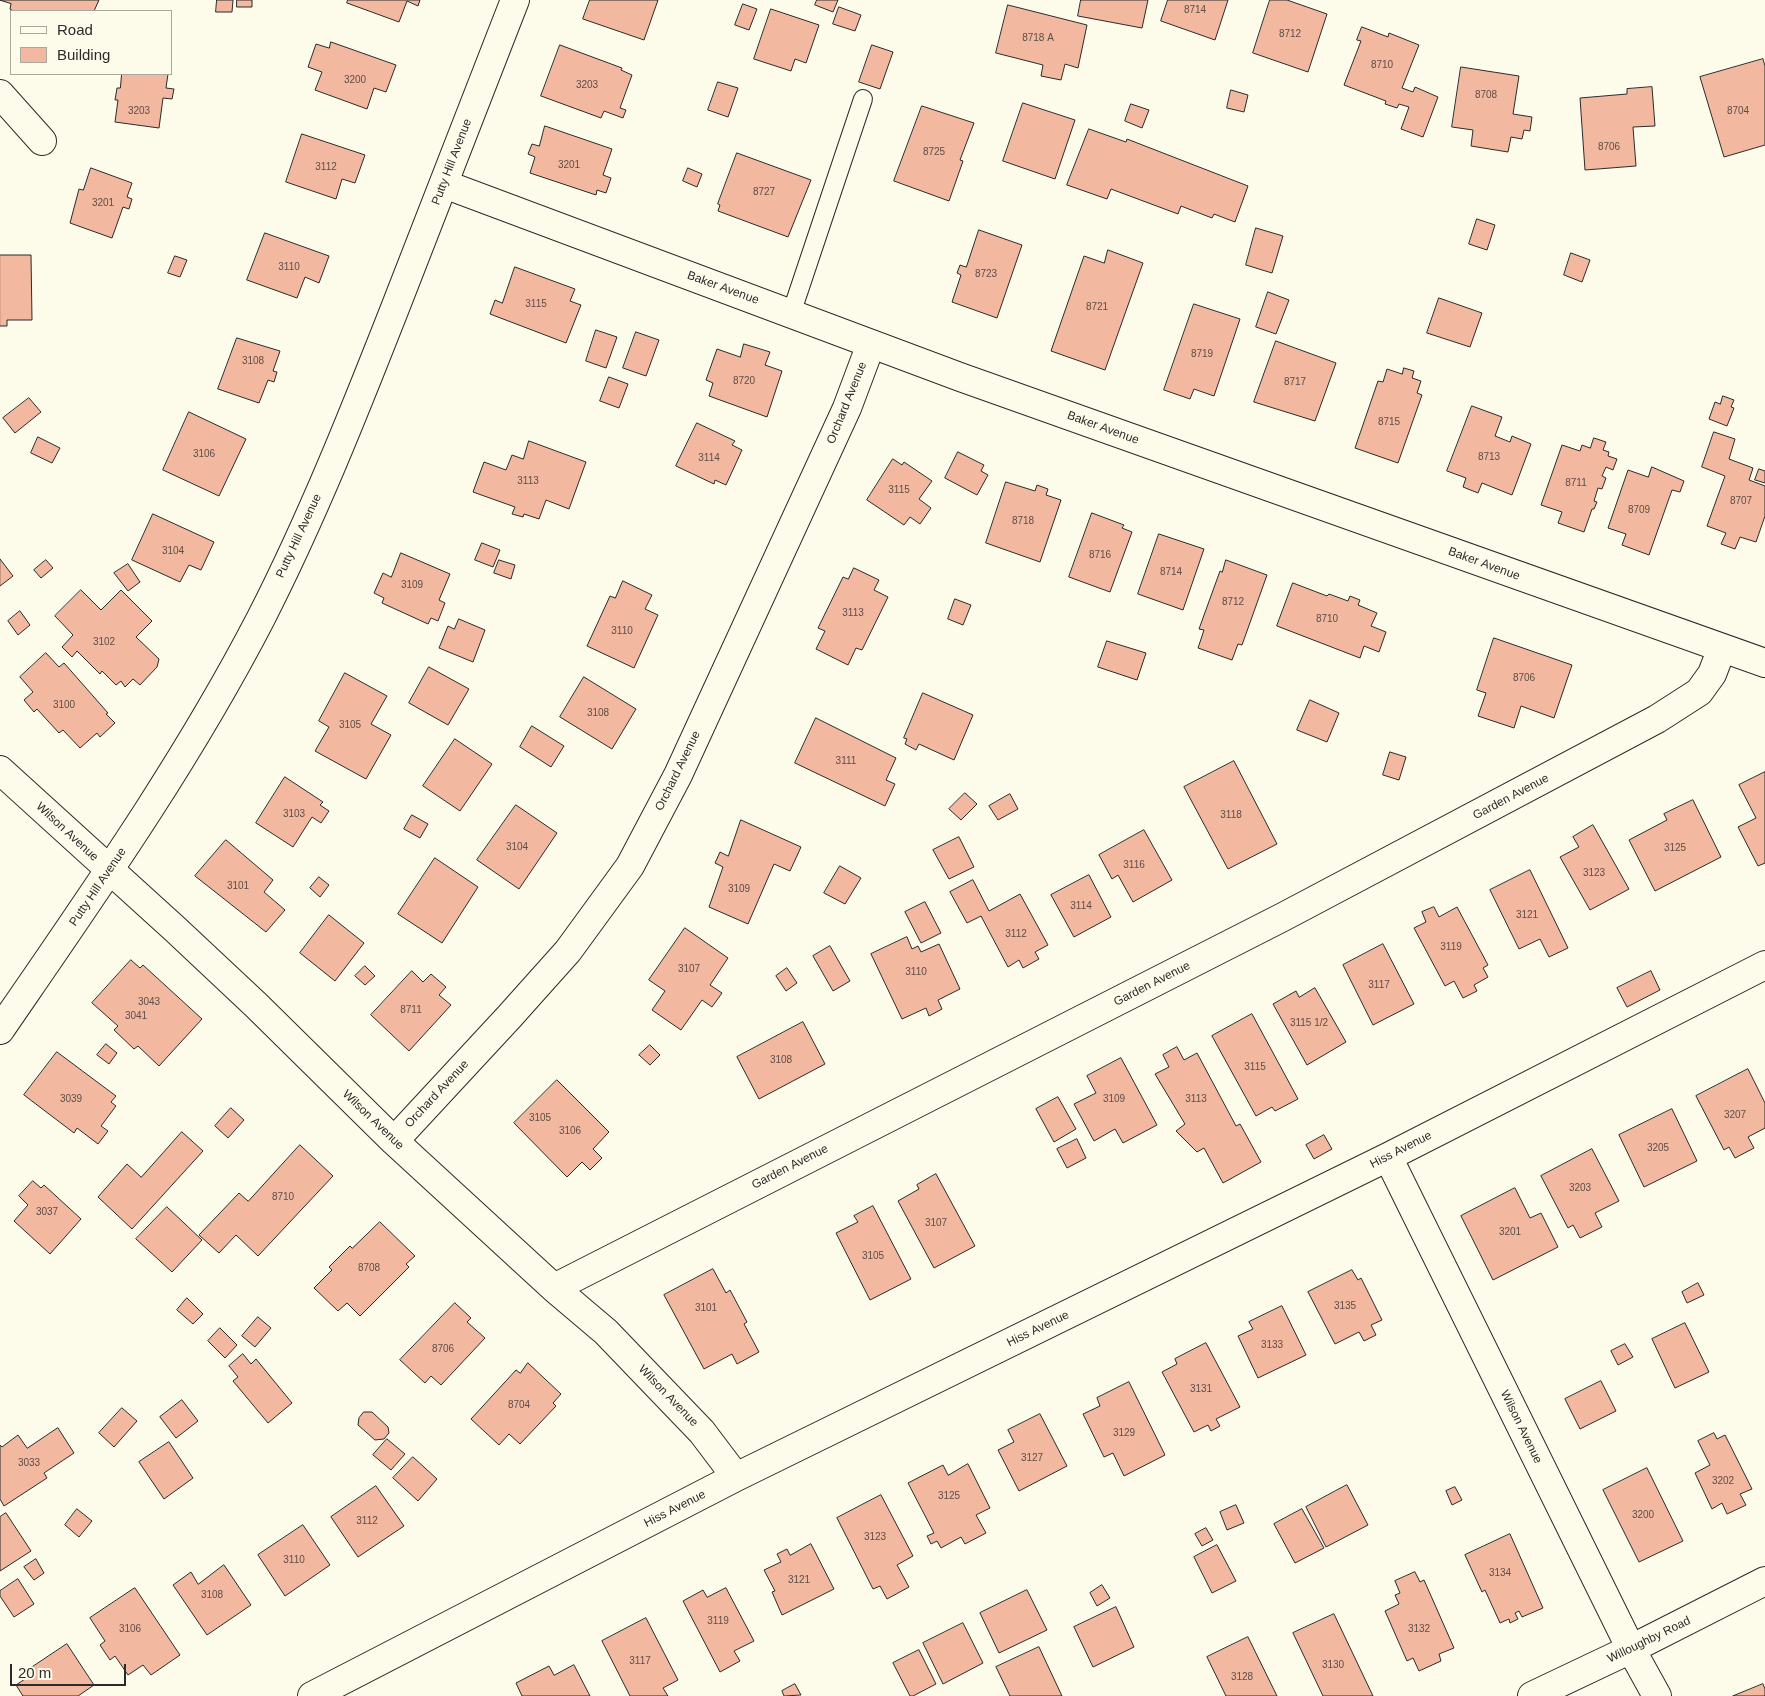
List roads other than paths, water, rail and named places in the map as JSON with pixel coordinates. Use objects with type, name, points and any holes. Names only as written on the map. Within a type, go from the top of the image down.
[{"type":"street","name":"Putty Hill Avenue","points":[[0,1030],[110,871],[173,772],[261,617],[324,483],[360,397],[515,0]]},
{"type":"street","points":[[0,94],[42,141]]},
{"type":"street","name":"Baker Avenue","points":[[444,184],[969,381],[1765,663]]},
{"type":"street","name":"Orchard Avenue","points":[[394,1141],[568,951],[630,866],[686,758],[847,408],[870,344]]},
{"type":"street","name":"Garden Avenue","points":[[554,1288],[1292,912],[1657,719],[1699,692],[1712,674],[1722,648]]},
{"type":"street","name":"Wilson Avenue","points":[[0,770],[256,1005],[394,1141],[554,1288],[606,1332],[702,1432],[736,1478]]},
{"type":"street","name":"Hiss Avenue","points":[[312,1696],[736,1478],[1388,1157],[1765,965]]},
{"type":"street","name":"Wilson Avenue","points":[[1388,1157],[1631,1649],[1657,1696]]},
{"type":"street","name":"Willoughby Road","points":[[1532,1696],[1631,1649],[1765,1581]]},
{"type":"lane","points":[[791,314],[863,100]]}]
